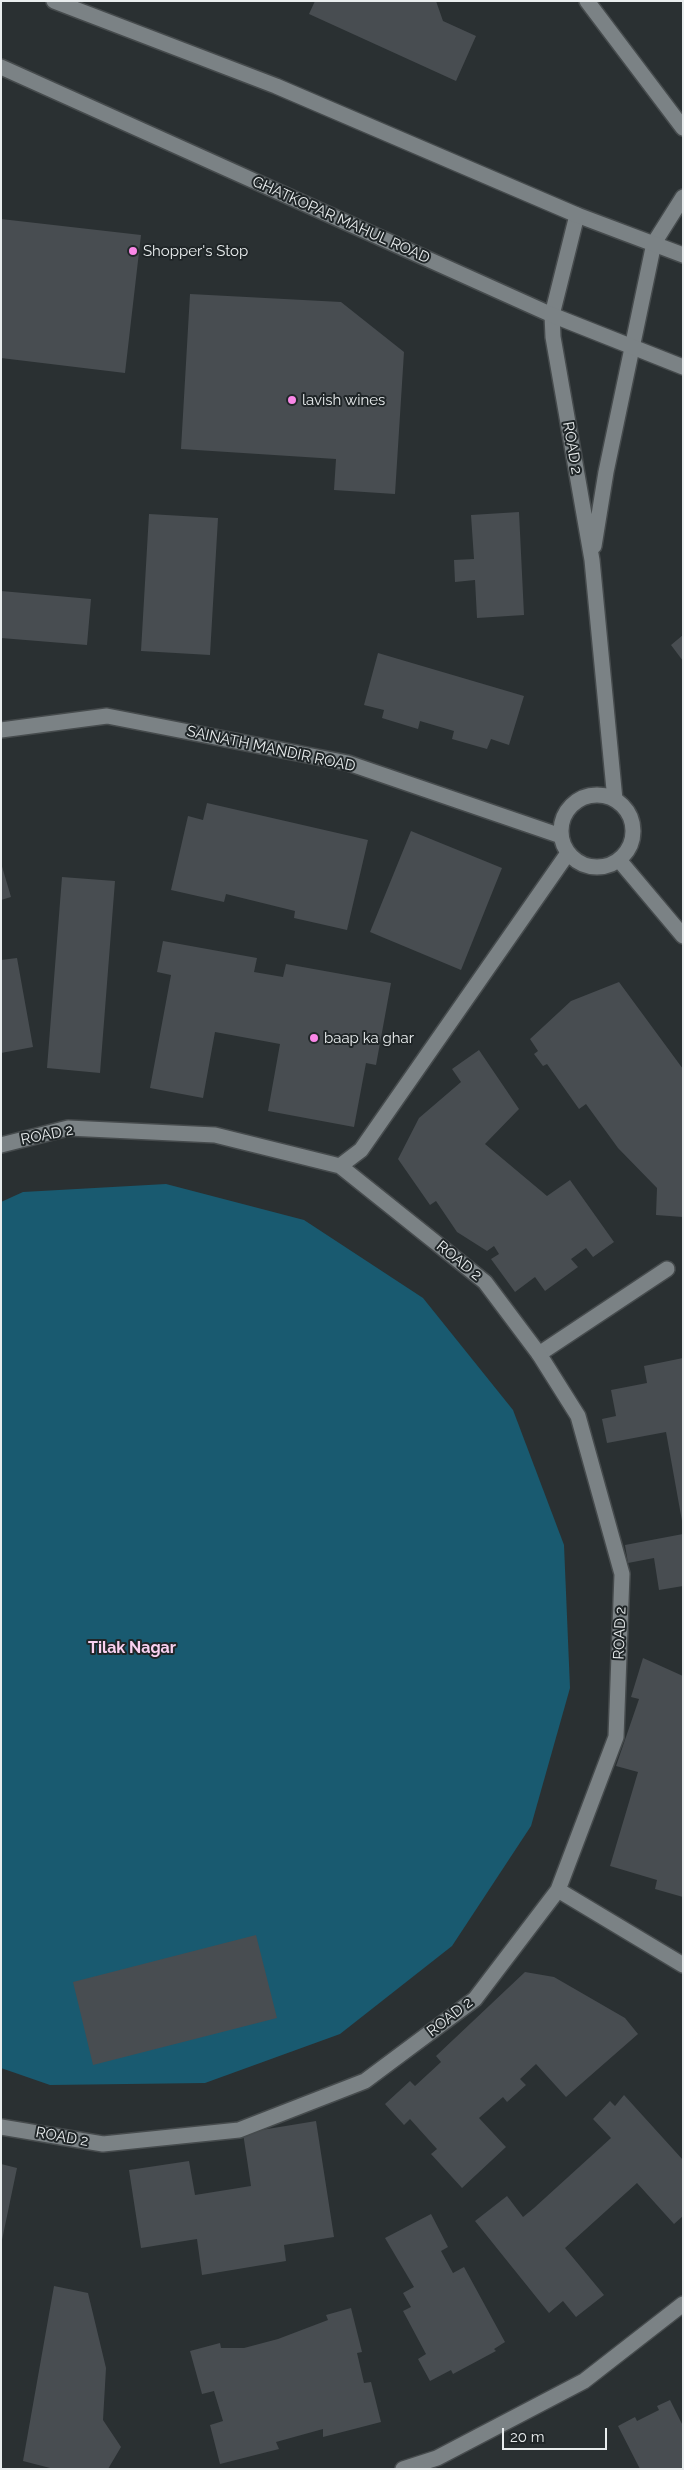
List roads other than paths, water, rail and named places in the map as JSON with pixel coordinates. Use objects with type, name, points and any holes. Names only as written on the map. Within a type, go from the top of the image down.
[{"type":"street","points":[[54,1],[276,86],[577,215],[683,255]]},
{"type":"street","points":[[587,1],[683,128]]},
{"type":"street","name":"GHATKOPAR MAHUL ROAD","points":[[2,69],[552,315],[683,367]]},
{"type":"street","points":[[592,560],[606,472],[654,243],[683,197]]},
{"type":"street","name":"ROAD 2","points":[[577,215],[552,315],[553,337],[592,560],[615,800]]},
{"type":"street","name":"SAINATH MANDIR ROAD","points":[[1,730],[107,716],[348,763],[561,836]]},
{"type":"street","points":[[592,795],[615,800],[624,808],[630,818],[633,829],[632,841],[627,852],[609,866],[598,868],[577,862],[568,854],[561,836],[561,825],[572,805],[592,795]]},
{"type":"street","points":[[340,1166],[362,1150],[568,854]]},
{"type":"street","points":[[619,860],[683,936]]},
{"type":"street","name":"ROAD 2","points":[[1,1145],[68,1128],[215,1135],[340,1166],[485,1282],[539,1354],[578,1416],[622,1574],[616,1737],[558,1890],[475,1999],[366,2081],[239,2130],[103,2144],[1,2127]]},
{"type":"street","points":[[539,1354],[667,1269]]},
{"type":"street","points":[[558,1890],[683,1965]]},
{"type":"street","points":[[403,2469],[437,2458],[584,2382],[683,2304]]},
{"type":"place","name":"Shopper's Stop","points":[[133,251]]},
{"type":"place","name":"lavish wines","points":[[292,400]]},
{"type":"place","name":"baap ka ghar","points":[[314,1038]]},
{"type":"district","name":"Tilak Nagar","points":[[132,1648]]}]
